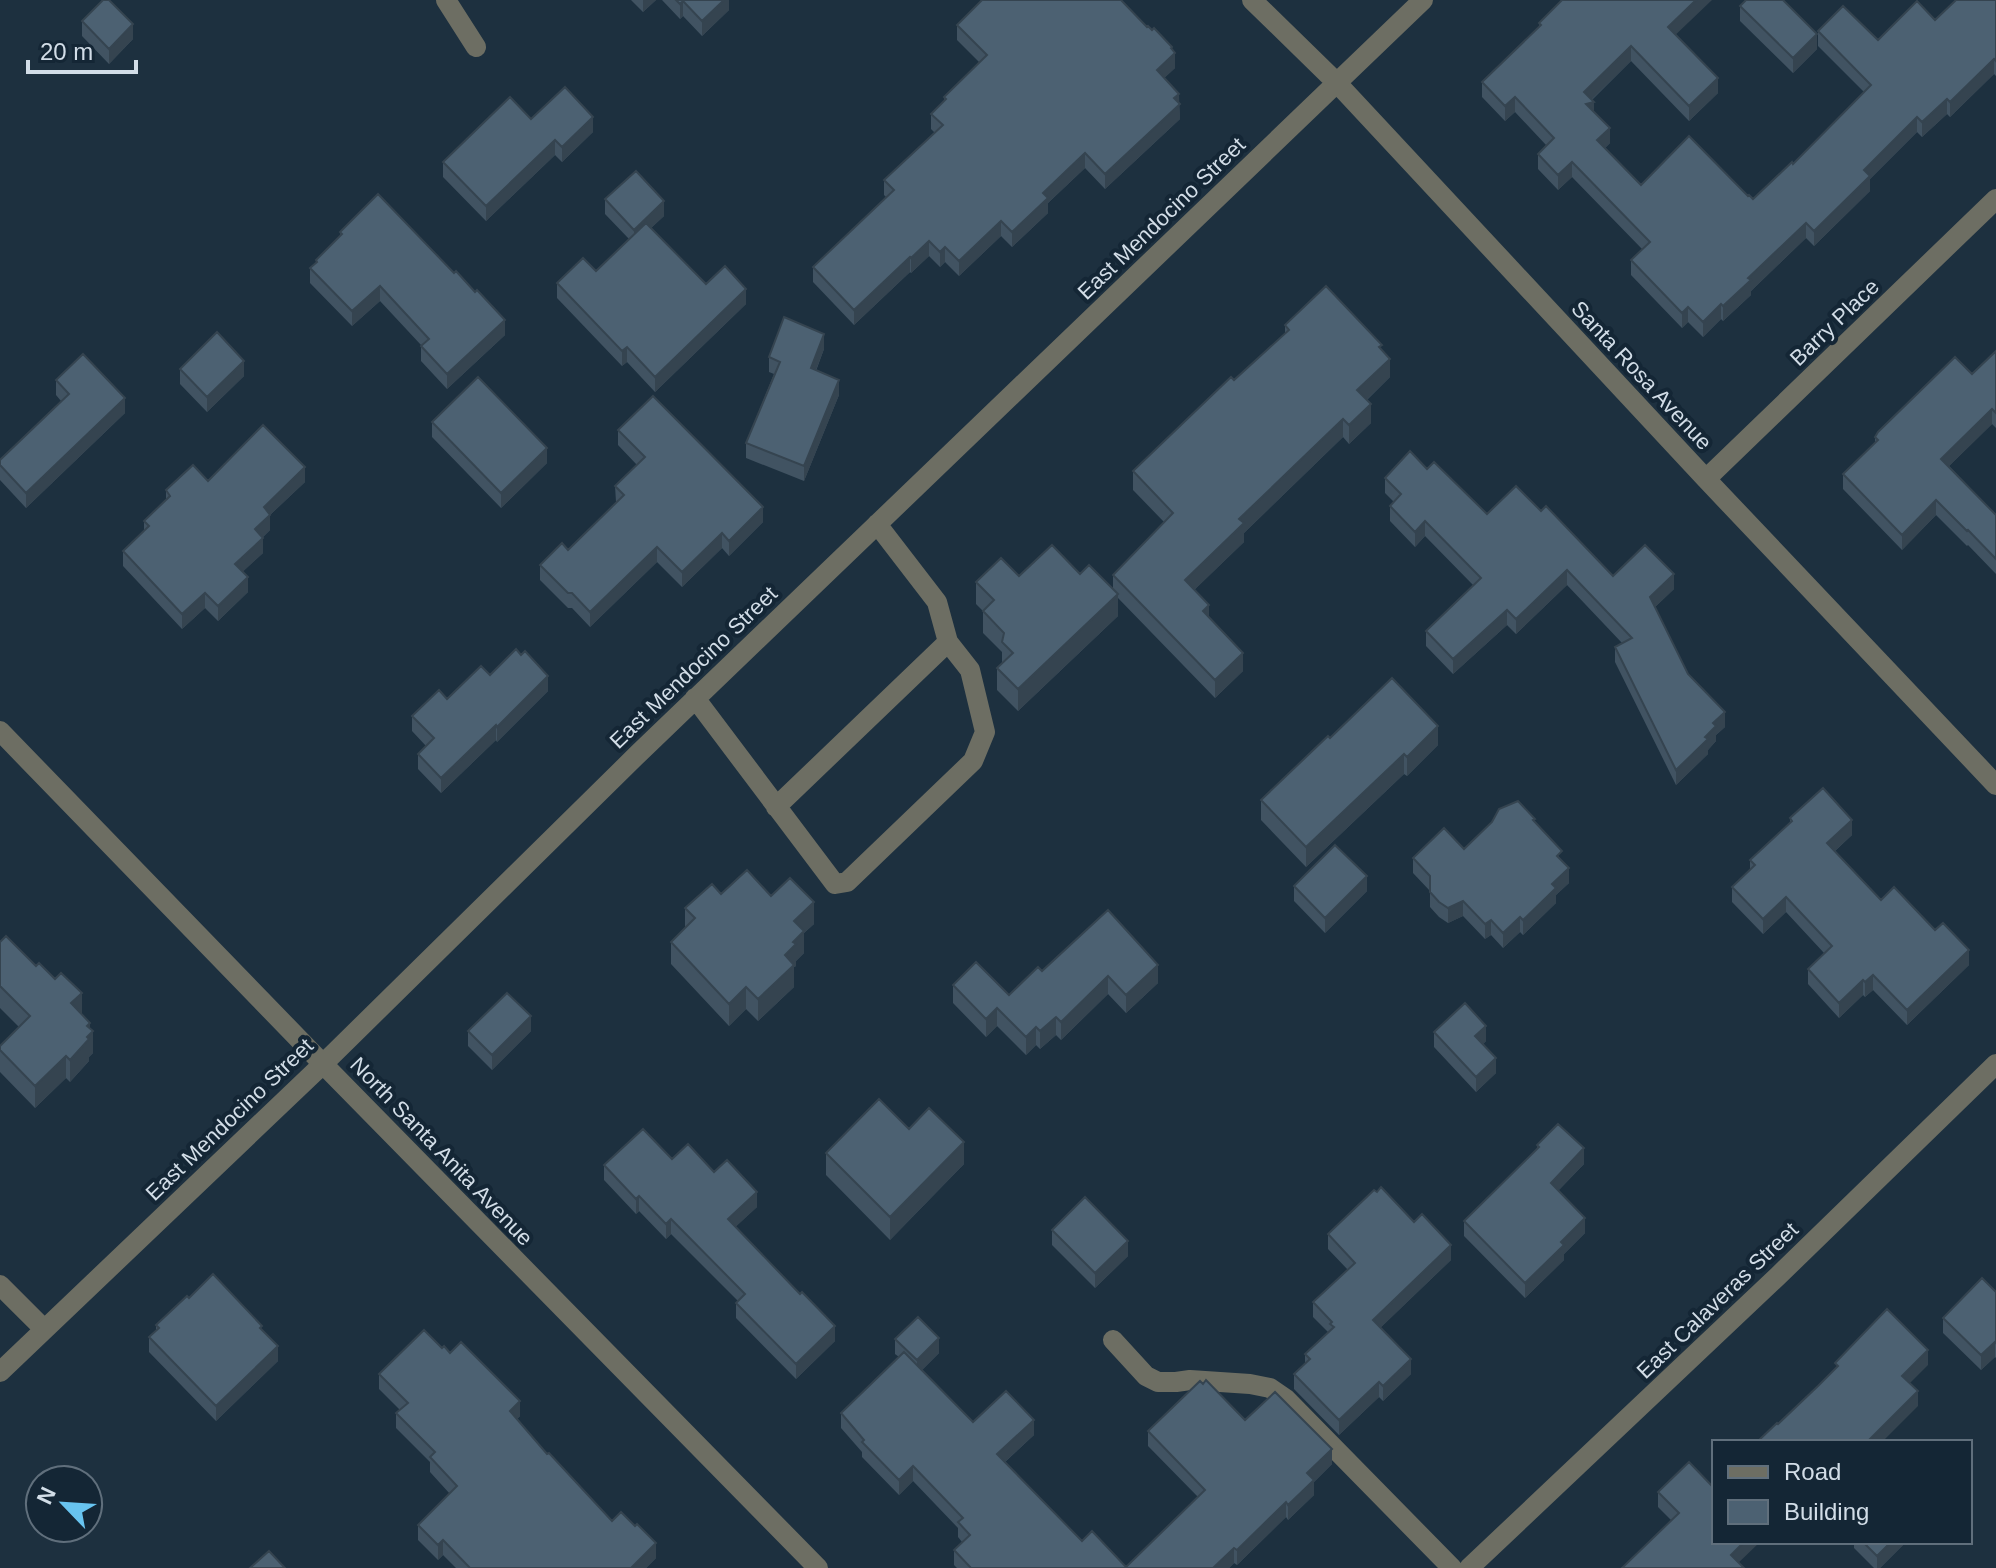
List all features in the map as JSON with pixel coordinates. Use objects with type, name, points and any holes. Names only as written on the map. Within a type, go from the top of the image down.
[{"type":"street","points":[[446,0],[476,47]]},
{"type":"street","name":"Santa Rosa Avenue","points":[[1252,0],[1337,83],[1996,785]]},
{"type":"street","name":"East Mendocino Street","points":[[0,1372],[323,1064],[695,698],[1423,0]]},
{"type":"street","name":"Barry Place","points":[[1706,479],[1996,199]]},
{"type":"street","points":[[695,698],[835,884],[847,882],[973,761],[985,732],[970,670],[948,642],[937,602],[877,524]]},
{"type":"street","points":[[776,807],[948,642]]},
{"type":"street","name":"North Santa Anita Avenue","points":[[0,731],[818,1568]]},
{"type":"street","name":"East Calaveras Street","points":[[1469,1568],[1778,1276],[1996,1064]]},
{"type":"street","points":[[0,1285],[44,1329]]},
{"type":"street","points":[[1113,1340],[1146,1376],[1158,1382],[1190,1380],[1270,1388],[1286,1399],[1452,1568]]},
{"type":"building","points":[[103,0],[109,0],[133,24],[109,49],[82,21]]},
{"type":"building","points":[[676,0],[724,0],[702,21],[683,1],[680,4]]},
{"type":"building","points":[[982,0],[1121,0],[1172,47],[1175,53],[1157,70],[1179,94],[1174,98],[1180,104],[1105,174],[1085,153],[1043,193],[1048,198],[1012,232],[1001,221],[959,261],[945,247],[940,252],[929,241],[854,310],[813,267],[894,190],[884,180],[943,125],[931,114],[987,55],[957,25]]},
{"type":"building","points":[[1562,0],[1696,0],[1668,27],[1718,78],[1689,106],[1631,46],[1584,92],[1594,102],[1586,104],[1610,128],[1597,140],[1641,185],[1689,136],[1753,199],[1793,164],[1871,85],[1818,31],[1843,6],[1878,40],[1917,1],[1935,20],[1956,0],[1996,0],[1996,61],[1994,59],[1950,102],[1947,99],[1922,122],[1917,117],[1864,170],[1870,176],[1814,231],[1806,223],[1748,278],[1751,280],[1703,322],[1688,307],[1682,313],[1631,260],[1650,242],[1572,162],[1558,175],[1538,154],[1554,138],[1515,97],[1505,106],[1482,82],[1541,25],[1539,23]]},
{"type":"building","points":[[1746,0],[1783,0],[1817,34],[1793,58],[1740,6]]},
{"type":"building","points":[[565,87],[593,117],[562,147],[555,140],[486,206],[443,162],[510,97],[531,119]]},
{"type":"building","points":[[636,171],[664,201],[634,230],[605,199]]},
{"type":"building","points":[[378,194],[454,273],[456,271],[475,292],[477,290],[505,320],[447,374],[421,346],[429,339],[380,286],[352,311],[310,268]]},
{"type":"building","points":[[646,223],[706,284],[725,266],[746,289],[655,377],[627,347],[622,351],[557,283],[583,258],[596,271]]},
{"type":"building","points":[[1326,286],[1382,345],[1379,347],[1390,359],[1357,390],[1371,404],[1349,425],[1343,419],[1239,519],[1244,523],[1185,580],[1209,605],[1203,611],[1243,653],[1215,680],[1113,575],[1173,513],[1133,471],[1231,377],[1234,380],[1289,330],[1285,325]]},
{"type":"building","points":[[784,317],[824,334],[811,368],[839,380],[804,466],[746,443],[780,362],[769,357]]},
{"type":"building","points":[[217,332],[244,361],[207,397],[180,369]]},
{"type":"building","points":[[1996,351],[1996,413],[1992,409],[1941,459],[1996,515],[1996,559],[1936,500],[1902,535],[1843,474],[1878,440],[1875,437],[1878,432],[1955,357],[1972,374]]},
{"type":"building","points":[[83,354],[125,398],[26,493],[0,465],[0,460],[69,394],[56,380]]},
{"type":"building","points":[[478,377],[547,448],[501,493],[432,422]]},
{"type":"building","points":[[653,396],[763,507],[729,541],[722,533],[682,572],[657,547],[590,612],[540,565],[562,543],[568,550],[624,495],[615,486],[645,457],[618,430]]},
{"type":"building","points":[[263,425],[305,467],[264,507],[270,515],[255,529],[263,538],[235,564],[248,577],[218,606],[205,593],[182,614],[123,551],[149,526],[144,521],[170,496],[166,490],[193,465],[208,481]]},
{"type":"building","points":[[1410,451],[1427,469],[1434,462],[1487,514],[1516,486],[1541,511],[1546,506],[1613,576],[1645,545],[1674,574],[1650,597],[1688,674],[1725,712],[1713,723],[1716,726],[1705,737],[1708,739],[1676,770],[1615,647],[1632,638],[1567,570],[1516,619],[1507,610],[1453,659],[1426,631],[1481,578],[1425,521],[1415,532],[1390,506],[1401,494],[1385,478]]},
{"type":"building","points":[[1052,545],[1080,574],[1089,565],[1118,594],[1018,689],[997,668],[1013,653],[1002,642],[1004,633],[983,611],[994,600],[976,582],[1001,558],[1019,576]]},
{"type":"building","points":[[516,649],[521,655],[525,651],[548,676],[441,778],[418,754],[434,738],[412,716],[439,690],[447,699],[481,666],[490,675]]},
{"type":"building","points":[[1392,678],[1438,726],[1306,847],[1261,800]]},
{"type":"building","points":[[1823,788],[1852,820],[1827,843],[1881,900],[1894,887],[1935,930],[1943,923],[1969,950],[1907,1010],[1873,975],[1865,982],[1863,980],[1839,1003],[1808,969],[1832,946],[1786,897],[1763,919],[1732,887],[1755,865],[1750,860]]},
{"type":"building","points":[[1518,801],[1562,851],[1557,856],[1569,868],[1552,884],[1556,888],[1523,920],[1520,917],[1503,933],[1491,920],[1485,924],[1463,901],[1448,908],[1439,902],[1430,892],[1430,876],[1413,858],[1444,828],[1464,849],[1492,822],[1499,809]]},
{"type":"building","points":[[1335,845],[1367,876],[1325,918],[1294,886]]},
{"type":"building","points":[[747,870],[771,896],[790,878],[814,902],[794,921],[804,931],[785,955],[794,965],[758,999],[746,987],[729,1004],[671,942],[695,918],[685,908],[712,884],[721,894]]},
{"type":"building","points":[[1108,910],[1158,965],[1126,995],[1108,976],[1061,1022],[1056,1017],[1040,1031],[1036,1027],[1026,1037],[997,1008],[986,1019],[953,985],[976,962],[1009,995],[1038,967],[1042,971]]},
{"type":"building","points":[[6,936],[36,966],[39,963],[55,979],[61,973],[82,993],[71,1003],[90,1023],[87,1026],[93,1031],[70,1060],[66,1056],[35,1086],[0,1050],[0,1046],[30,1016],[0,986],[0,942]]},
{"type":"building","points":[[507,993],[531,1016],[492,1055],[468,1031]]},
{"type":"building","points":[[1465,1003],[1486,1026],[1475,1036],[1496,1058],[1476,1077],[1434,1032]]},
{"type":"building","points":[[879,1099],[909,1129],[929,1108],[964,1142],[890,1217],[826,1153]]},
{"type":"building","points":[[1558,1124],[1584,1148],[1551,1183],[1585,1218],[1561,1242],[1564,1245],[1525,1283],[1464,1221]]},
{"type":"building","points":[[643,1129],[672,1159],[688,1144],[714,1172],[727,1160],[757,1192],[728,1219],[835,1326],[796,1364],[736,1303],[745,1294],[671,1219],[666,1224],[639,1196],[636,1199],[604,1165]]},
{"type":"building","points":[[1381,1187],[1414,1222],[1422,1214],[1451,1245],[1373,1320],[1411,1359],[1383,1386],[1379,1382],[1339,1420],[1294,1374],[1310,1359],[1305,1354],[1334,1327],[1313,1302],[1355,1263],[1328,1234]]},
{"type":"building","points":[[1085,1197],[1128,1241],[1095,1273],[1052,1230]]},
{"type":"building","points":[[213,1274],[278,1346],[216,1406],[149,1337],[159,1328],[156,1325]]},
{"type":"building","points":[[1982,1278],[1996,1292],[1996,1343],[1981,1355],[1943,1318]]},
{"type":"building","points":[[1887,1309],[1928,1350],[1902,1376],[1918,1391],[1869,1440],[1759,1440],[1838,1366],[1835,1363]]},
{"type":"building","points":[[918,1317],[939,1338],[917,1360],[895,1339]]},
{"type":"building","points":[[424,1330],[450,1353],[461,1342],[520,1401],[510,1411],[612,1521],[621,1512],[656,1543],[631,1568],[470,1568],[443,1540],[438,1545],[418,1525],[457,1486],[430,1457],[435,1452],[396,1413],[408,1403],[379,1374]]},
{"type":"building","points":[[904,1352],[973,1422],[1006,1391],[1034,1420],[997,1454],[1082,1541],[1092,1531],[1126,1567],[1205,1490],[1148,1431],[1200,1381],[1203,1384],[1206,1380],[1245,1420],[1275,1392],[1332,1449],[1307,1473],[1314,1480],[1213,1568],[971,1568],[954,1550],[970,1535],[958,1522],[963,1518],[913,1466],[899,1480],[862,1442],[864,1440],[841,1413]]},
{"type":"building","points":[[1689,1462],[1712,1486],[1712,1544],[1742,1544],[1731,1555],[1744,1568],[1622,1568],[1679,1513],[1658,1492]]},
{"type":"building","points":[[1865,1544],[1889,1544],[1877,1556]]},
{"type":"building","points":[[269,1551],[285,1568],[250,1568]]}]
